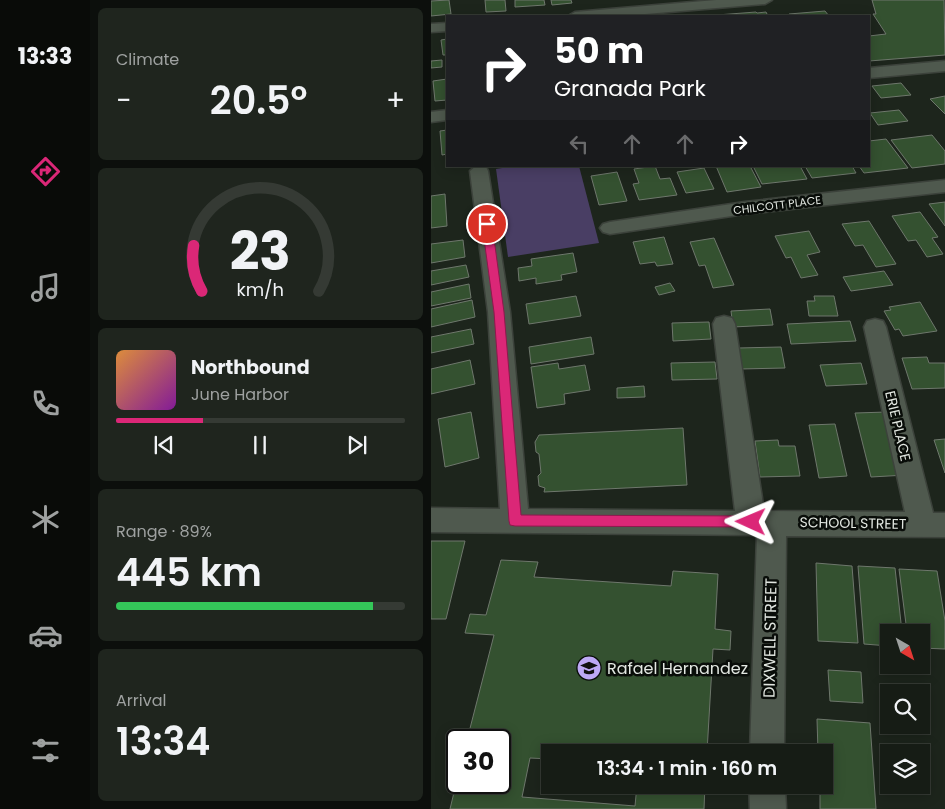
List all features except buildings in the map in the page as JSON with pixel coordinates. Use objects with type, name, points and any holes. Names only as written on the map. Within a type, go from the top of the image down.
[{"type":"street","points":[[587,15],[765,0]]},
{"type":"street","points":[[431,28],[446,27]]},
{"type":"street","points":[[870,73],[945,66]]},
{"type":"street","points":[[431,117],[446,115]]},
{"type":"street","points":[[479,171],[499,312],[515,521]]},
{"type":"street","name":"CHILCOTT PLACE","points":[[610,228],[745,208],[945,186]]},
{"type":"street","name":"DIXWELL STREET","points":[[724,324],[762,522],[767,744]]},
{"type":"street","name":"ERIE PLACE","points":[[875,327],[933,525]]},
{"type":"street","name":"SCHOOL STREET","points":[[431,520],[933,525]]},
{"type":"street","points":[[767,794],[768,809]]},
{"type":"shaded area","points":[[509,167],[579,167],[599,243],[508,257],[496,169]]},
{"type":"place","name":"Rafael Hernandez","points":[[589,668]]},
{"type":"route","points":[[487,224],[499,312],[515,521],[751,522]]}]
